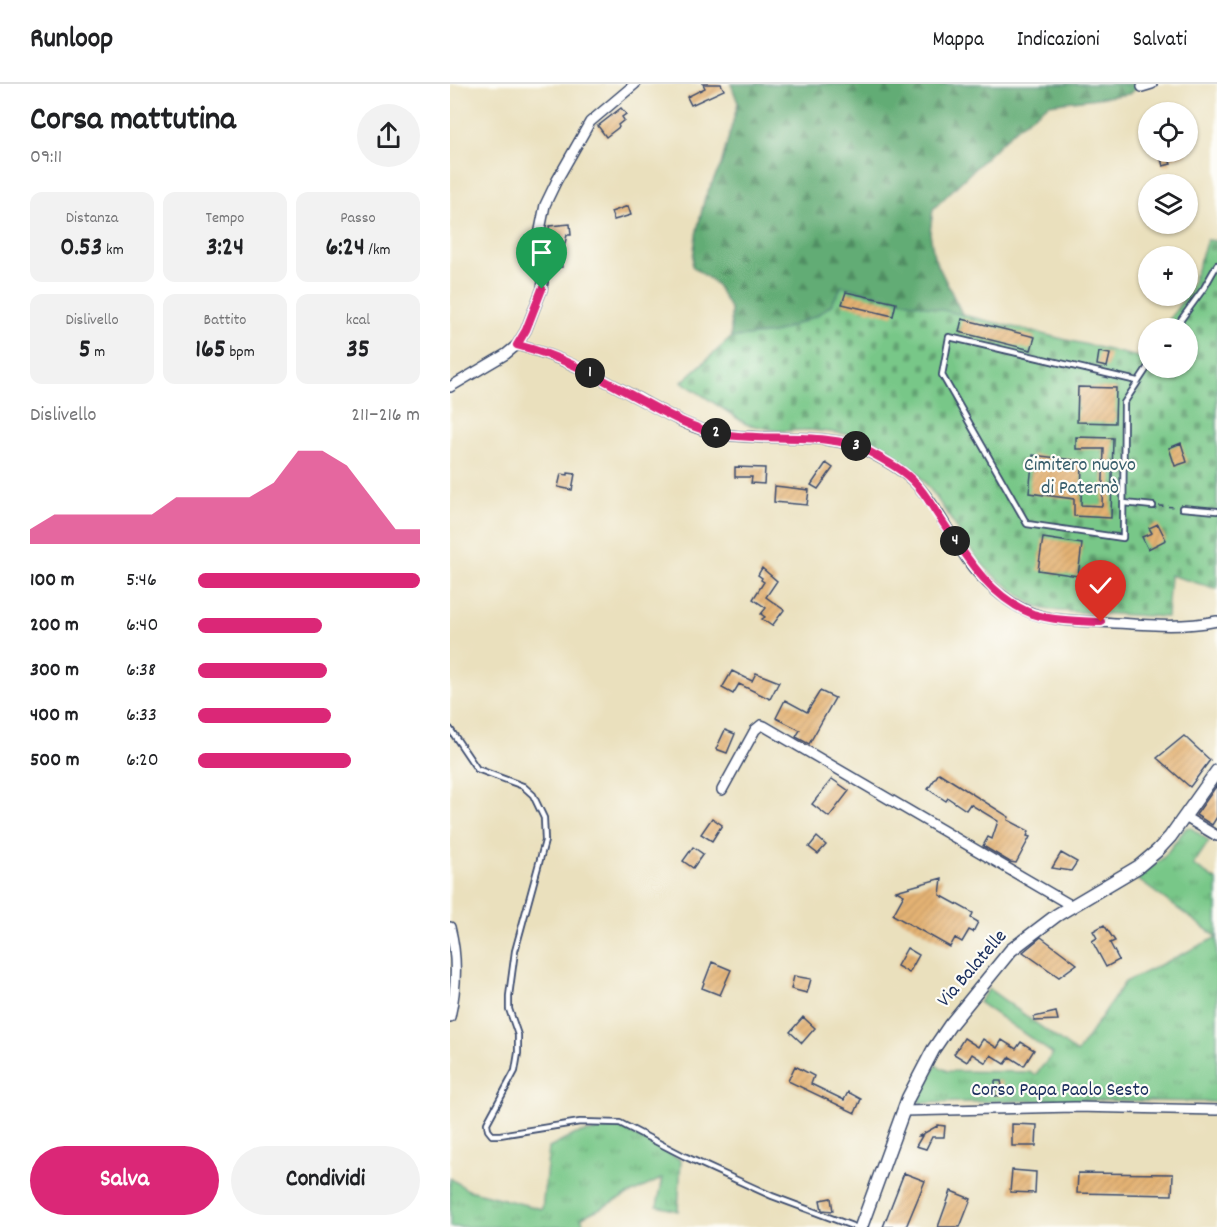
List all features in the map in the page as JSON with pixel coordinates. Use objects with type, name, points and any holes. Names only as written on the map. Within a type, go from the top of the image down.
[{"type":"street","points":[[450,387],[517,345],[526,330],[542,289],[537,244],[545,205],[550,193],[590,122],[635,84]]},
{"type":"street","points":[[1143,87],[1152,84]]},
{"type":"street","points":[[517,345],[545,352],[569,362],[682,422],[702,430],[717,434],[771,439],[846,442],[869,452],[895,467],[915,483],[976,570],[1011,602],[1032,613],[1055,619],[1146,625],[1188,625],[1217,621]]},
{"type":"street","points":[[722,790],[755,730],[761,725],[1072,906]]},
{"type":"street","name":"Via Balatelle","points":[[861,1227],[903,1110],[916,1081],[933,1050],[1011,950],[1057,915],[1138,867],[1164,844],[1217,771]]},
{"type":"street","points":[[1185,817],[1217,836]]},
{"type":"street","points":[[450,927],[457,967],[450,1017]]},
{"type":"street","name":"Corso Papa Paolo Sesto","points":[[903,1110],[1075,1107],[1217,1110]]},
{"type":"lane","points":[[1182,318],[1217,265]]},
{"type":"lane","points":[[1137,381],[949,337],[942,375],[1026,524],[1123,538],[1124,403],[1139,378]]},
{"type":"lane","points":[[1124,503],[1153,506]]},
{"type":"lane","points":[[1182,508],[1217,511]]},
{"type":"lane","points":[[450,729],[477,769],[523,786],[533,795],[544,818],[545,841],[515,951],[509,996],[509,1010],[518,1035],[517,1062],[515,1071],[487,1123],[492,1135],[580,1122],[620,1123],[684,1156],[772,1196],[855,1227]]},
{"type":"path","points":[[1153,506],[1182,508]]},
{"type":"green space","points":[[731,84],[1141,84],[1129,94],[1049,104],[1015,129],[933,209],[930,233],[934,257],[963,316],[842,286],[831,305],[816,316],[774,333],[731,338],[731,310],[716,284],[692,266],[696,235],[705,197],[721,165],[738,103]]},
{"type":"green space","name":"Cimitero nuovo di Paternò","points":[[1207,240],[1217,241],[1217,589],[1170,575],[1167,617],[1043,609],[1029,602],[992,574],[978,560],[919,475],[862,438],[810,430],[779,431],[746,424],[682,382],[731,338],[774,333],[816,316],[831,305],[842,286],[1138,357],[1138,378],[1198,378],[1198,318],[1170,318],[1179,306],[1198,306],[1198,267]]},
{"type":"green space","points":[[1190,827],[1209,841],[1193,865],[1217,881],[1217,937],[1137,879],[1164,857],[1186,828]]},
{"type":"green space","points":[[1217,937],[1217,1102],[1075,1100],[918,1103],[936,1065],[947,1071],[1029,1072],[1035,1075],[1053,1054],[979,1002],[989,989],[1077,1053],[1125,982]]},
{"type":"green space","points":[[619,1127],[681,1160],[678,1211],[657,1206],[663,1178],[582,1217],[583,1227],[450,1227],[450,1178],[468,1190],[542,1209],[549,1148],[576,1134]]},
{"type":"building","points":[[703,84],[721,84],[724,90],[691,105],[687,97],[705,88]]},
{"type":"building","points":[[621,108],[626,114],[622,117],[624,120],[606,137],[598,126]]},
{"type":"building","points":[[1162,162],[1171,164],[1163,166]]},
{"type":"building","points":[[628,206],[631,215],[614,220],[611,212]]},
{"type":"building","points":[[570,224],[571,235],[567,235],[561,259],[562,267],[554,268],[549,226]]},
{"type":"building","points":[[846,292],[896,303],[893,316],[842,304]]},
{"type":"building","points":[[962,319],[1035,337],[1031,350],[959,332]]},
{"type":"building","points":[[1099,352],[1110,354],[1107,367],[1097,365]]},
{"type":"building","points":[[1078,387],[1116,388],[1115,423],[1077,422]]},
{"type":"building","points":[[1076,437],[1113,438],[1111,518],[1074,516],[1074,499],[1029,493],[1033,455],[1082,461],[1081,505],[1102,506],[1104,449],[1076,449]]},
{"type":"building","points":[[1181,443],[1187,462],[1175,466],[1169,448]]},
{"type":"building","points":[[826,463],[833,468],[818,489],[811,485]]},
{"type":"building","points":[[735,467],[765,468],[764,484],[751,483],[752,477],[735,477]]},
{"type":"building","points":[[568,473],[575,474],[572,490],[558,487],[561,474],[568,475]]},
{"type":"building","points":[[775,486],[809,490],[807,505],[774,502]]},
{"type":"building","points":[[1158,524],[1166,540],[1148,549],[1142,537],[1152,533],[1149,528]]},
{"type":"building","points":[[1043,538],[1082,544],[1078,576],[1038,570]]},
{"type":"building","points":[[762,568],[777,581],[766,597],[784,610],[772,626],[762,619],[765,617],[761,614],[766,608],[753,599],[764,582],[758,575]]},
{"type":"building","points":[[732,671],[752,681],[756,673],[779,682],[770,699],[739,684],[733,694],[722,688]]},
{"type":"building","points":[[820,691],[835,698],[809,744],[796,737],[800,730],[776,718],[785,700],[807,712]]},
{"type":"building","points":[[725,730],[735,734],[727,753],[716,749]]},
{"type":"building","points":[[1184,736],[1210,760],[1190,787],[1157,758]]},
{"type":"building","points":[[939,773],[1009,817],[1008,820],[1029,831],[1027,836],[1030,837],[1016,863],[1010,862],[983,846],[988,837],[992,839],[998,821],[970,804],[966,810],[928,789]]},
{"type":"building","points":[[832,779],[849,791],[829,817],[812,804]]},
{"type":"building","points":[[1217,785],[1217,817],[1212,825],[1196,815]]},
{"type":"building","points":[[712,818],[722,825],[712,841],[701,834]]},
{"type":"building","points":[[817,837],[826,845],[818,854],[809,847]]},
{"type":"building","points":[[693,847],[703,854],[693,868],[683,861]]},
{"type":"building","points":[[1061,853],[1077,862],[1071,871],[1052,868]]},
{"type":"building","points":[[942,878],[940,895],[973,913],[971,918],[978,922],[973,932],[969,930],[962,942],[955,938],[950,947],[893,915],[904,895],[896,891]]},
{"type":"building","points":[[1104,925],[1115,941],[1110,943],[1119,960],[1106,967],[1092,941],[1097,938],[1093,931]]},
{"type":"building","points":[[1041,937],[1077,964],[1059,977],[1023,952]]},
{"type":"building","points":[[907,948],[919,955],[909,973],[897,966]]},
{"type":"building","points":[[712,962],[731,970],[720,995],[702,988]]},
{"type":"building","points":[[794,976],[811,979],[807,993],[791,989]]},
{"type":"building","points":[[1056,1012],[1058,1020],[1034,1021],[1034,1017]]},
{"type":"building","points":[[803,1017],[815,1028],[802,1043],[790,1032]]},
{"type":"building","points":[[964,1038],[978,1047],[983,1039],[997,1048],[1002,1040],[1016,1049],[1021,1042],[1034,1050],[1024,1066],[1010,1057],[1005,1064],[991,1055],[986,1063],[972,1054],[967,1062],[954,1054]]},
{"type":"building","points":[[795,1066],[814,1076],[811,1084],[844,1100],[848,1092],[861,1099],[855,1113],[788,1081]]},
{"type":"building","points":[[995,1081],[1001,1081],[1004,1095],[995,1096]]},
{"type":"building","points":[[1012,1124],[1037,1125],[1036,1146],[1012,1146]]},
{"type":"building","points":[[937,1125],[945,1126],[944,1137],[932,1137],[926,1149],[916,1146],[922,1136],[919,1136]]},
{"type":"building","points":[[1012,1170],[1036,1172],[1035,1193],[1010,1192]]},
{"type":"building","points":[[904,1173],[925,1181],[906,1227],[883,1227]]},
{"type":"building","points":[[1078,1173],[1173,1174],[1172,1195],[1077,1193]]},
{"type":"building","points":[[951,1191],[971,1199],[960,1227],[938,1227]]},
{"type":"building","points":[[831,1198],[833,1211],[822,1210],[820,1200]]},
{"type":"route","points":[[542,289],[526,330],[517,345],[545,352],[569,362],[682,422],[702,430],[717,434],[771,439],[846,442],[858,446],[895,467],[915,483],[976,570],[1011,602],[1021,609],[1043,617],[1101,622]]}]
